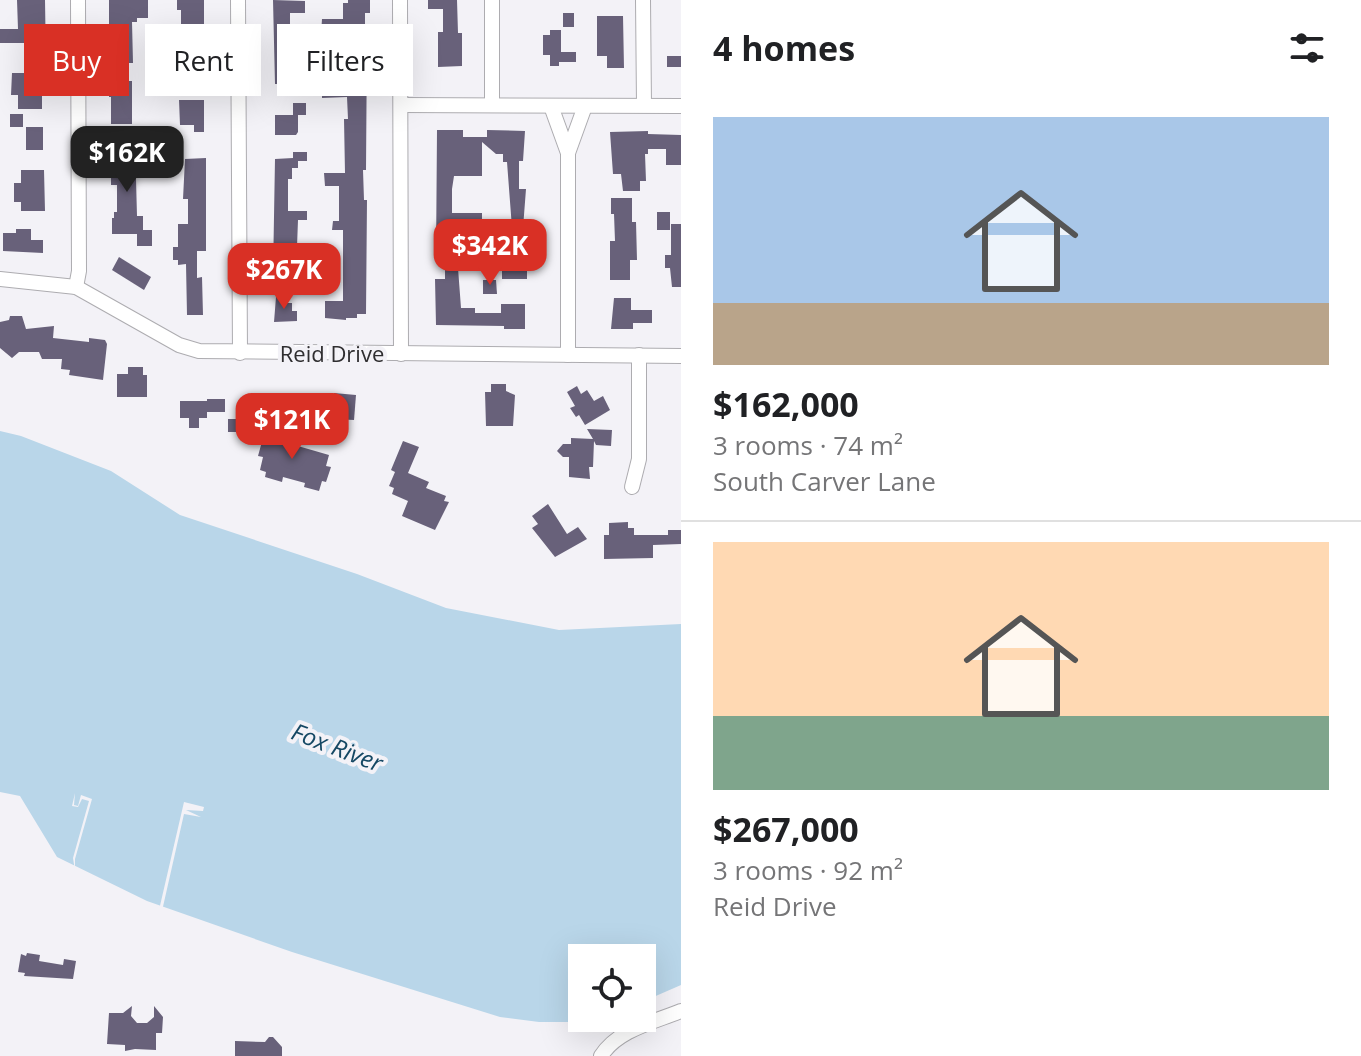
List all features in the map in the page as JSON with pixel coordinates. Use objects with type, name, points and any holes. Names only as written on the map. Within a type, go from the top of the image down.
[{"type":"street","points":[[76,287],[79,271],[78,0]]},
{"type":"street","points":[[238,0],[240,353]]},
{"type":"street","points":[[400,0],[401,354]]},
{"type":"street","points":[[492,0],[492,105]]},
{"type":"street","points":[[643,0],[644,105]]},
{"type":"street","points":[[401,105],[681,106]]},
{"type":"street","points":[[551,106],[568,153],[568,355]]},
{"type":"street","points":[[568,153],[585,106]]},
{"type":"street","name":"Reid Drive","points":[[0,279],[76,287],[179,345],[199,351],[681,356]]},
{"type":"street","points":[[632,487],[639,459],[639,355]]},
{"type":"street","points":[[601,1056],[622,1035],[681,1011]]},
{"type":"water","name":"Fox River","points":[[0,431],[21,436],[111,471],[180,515],[357,574],[446,608],[559,630],[681,624],[681,985],[656,996],[656,944],[568,944],[568,1022],[500,1017],[292,952],[147,901],[57,857],[20,796],[0,792]]},
{"type":"pier","points":[[75,793],[74,805],[78,806],[81,795],[92,799],[75,859],[75,871],[73,858],[89,801],[82,799],[78,807],[72,806]]},
{"type":"pier","points":[[184,802],[204,807],[203,811],[186,810],[201,817],[184,814],[162,911],[159,910]]},
{"type":"building","points":[[17,0],[45,0],[45,24],[24,24],[24,43],[0,43],[0,29],[18,29]]},
{"type":"building","points":[[109,0],[148,0],[148,18],[137,18],[137,22],[132,22],[133,63],[129,63],[129,24],[109,24]]},
{"type":"building","points":[[177,0],[204,0],[204,24],[181,24],[181,10],[177,10]]},
{"type":"building","points":[[273,0],[305,1],[305,13],[290,13],[290,24],[277,24],[275,84]]},
{"type":"building","points":[[348,0],[370,0],[370,13],[365,13],[365,24],[322,24],[322,19],[343,19],[343,3],[348,3]]},
{"type":"building","points":[[428,0],[457,0],[458,33],[462,33],[462,66],[438,67],[438,32],[443,32],[443,9],[428,9]]},
{"type":"building","points":[[563,13],[574,13],[574,27],[563,27]]},
{"type":"building","points":[[597,16],[623,16],[624,68],[607,68],[607,56],[597,56]]},
{"type":"building","points":[[550,30],[561,30],[561,52],[576,52],[576,62],[559,62],[559,66],[550,66],[550,55],[543,55],[543,35],[550,35]]},
{"type":"building","points":[[667,56],[681,56],[681,67],[667,67]]},
{"type":"building","points":[[12,73],[24,73],[24,96],[42,96],[42,109],[18,109],[18,95],[11,95]]},
{"type":"building","points":[[129,81],[132,81],[132,124],[111,124],[109,97],[129,96]]},
{"type":"building","points":[[367,96],[366,170],[363,170],[364,200],[367,200],[366,314],[357,314],[357,318],[346,320],[325,318],[325,301],[343,301],[343,230],[332,230],[333,221],[339,221],[339,186],[325,186],[324,173],[345,173],[344,119],[348,119],[347,97],[322,98]]},
{"type":"building","points":[[179,100],[204,100],[204,132],[194,132],[194,125],[180,125]]},
{"type":"building","points":[[293,103],[306,103],[306,115],[293,115]]},
{"type":"building","points":[[10,114],[23,114],[23,127],[10,127]]},
{"type":"building","points":[[275,115],[298,115],[296,135],[275,135]]},
{"type":"building","points":[[26,127],[43,127],[43,150],[26,150]]},
{"type":"building","points":[[437,130],[463,130],[463,137],[487,137],[487,130],[525,131],[523,161],[519,161],[519,189],[526,189],[523,228],[527,228],[527,242],[521,242],[521,264],[527,264],[527,279],[502,279],[502,246],[497,246],[497,237],[505,237],[504,228],[512,228],[507,162],[503,162],[503,154],[496,154],[482,142],[482,176],[454,176],[452,213],[482,213],[482,229],[467,229],[468,238],[448,239],[449,259],[436,259]]},
{"type":"building","points":[[648,131],[648,134],[681,135],[681,165],[666,165],[666,149],[648,149],[648,154],[645,154],[646,181],[640,181],[640,191],[623,191],[621,174],[613,174],[610,132]]},
{"type":"building","points":[[111,142],[135,142],[137,216],[143,216],[143,230],[152,230],[152,246],[137,246],[137,234],[112,234],[112,218],[117,212],[117,185],[111,185]]},
{"type":"building","points":[[162,142],[175,142],[175,163],[161,163]]},
{"type":"building","points":[[293,152],[307,152],[307,161],[298,161],[298,168],[292,168],[292,179],[288,179],[288,211],[307,211],[307,220],[298,220],[296,274],[273,274],[275,159],[293,158]]},
{"type":"building","points":[[206,158],[206,251],[197,251],[197,278],[202,277],[203,315],[187,315],[186,264],[178,265],[178,260],[173,260],[173,247],[178,247],[178,224],[188,224],[188,199],[183,199],[185,159]]},
{"type":"building","points":[[21,170],[44,170],[45,211],[21,211],[21,202],[14,202],[14,183],[21,183]]},
{"type":"building","points":[[611,198],[632,198],[637,260],[630,260],[630,280],[610,280],[610,241],[615,241]]},
{"type":"building","points":[[657,212],[670,212],[670,230],[657,230]]},
{"type":"building","points":[[671,224],[681,224],[681,287],[672,287],[670,268],[665,268],[665,255],[671,255]]},
{"type":"building","points":[[16,229],[31,229],[31,240],[43,240],[43,253],[3,251],[3,233],[16,233]]},
{"type":"building","points":[[119,257],[151,277],[144,290],[112,270]]},
{"type":"building","points":[[445,268],[458,268],[461,308],[475,308],[475,313],[501,313],[501,304],[525,304],[525,329],[436,325],[435,279],[445,279]]},
{"type":"building","points":[[483,280],[496,280],[497,294],[483,294]]},
{"type":"building","points":[[276,297],[288,297],[292,311],[297,311],[297,321],[274,322]]},
{"type":"building","points":[[614,298],[631,298],[631,310],[652,310],[652,323],[633,323],[633,329],[611,329]]},
{"type":"building","points":[[10,316],[22,316],[26,329],[54,326],[53,338],[89,342],[89,338],[105,340],[103,380],[69,375],[70,370],[61,369],[62,359],[42,359],[39,352],[19,352],[12,358],[0,348],[0,322],[9,320]]},
{"type":"building","points":[[128,367],[143,367],[143,375],[147,375],[147,397],[117,397],[117,374],[128,374]]},
{"type":"building","points":[[491,384],[506,384],[506,391],[515,395],[513,426],[486,426],[485,392],[491,392]]},
{"type":"building","points":[[577,386],[581,394],[587,390],[594,401],[603,396],[610,410],[585,425],[570,408],[575,406],[567,392]]},
{"type":"building","points":[[334,393],[356,395],[354,420],[332,419]]},
{"type":"building","points":[[225,399],[225,412],[207,412],[207,418],[199,418],[199,428],[189,428],[189,418],[180,418],[180,401]]},
{"type":"building","points":[[228,419],[240,419],[240,432],[228,432]]},
{"type":"building","points":[[266,427],[287,433],[284,442],[329,455],[326,466],[331,467],[319,491],[283,477],[282,482],[265,477],[266,472],[260,470],[263,457],[258,456]]},
{"type":"building","points":[[587,429],[612,430],[611,446],[596,445],[594,441],[590,479],[569,477],[569,457],[563,457],[557,451],[563,444],[571,444],[571,438],[593,439]]},
{"type":"building","points":[[403,441],[419,447],[408,473],[429,482],[426,488],[446,496],[444,501],[449,502],[435,530],[402,516],[408,501],[392,494],[394,488],[389,486],[395,472],[391,470]]},
{"type":"building","points":[[548,504],[567,534],[578,527],[587,539],[555,557],[532,528],[538,524],[532,516]]},
{"type":"building","points":[[628,522],[628,528],[634,528],[634,535],[668,535],[668,530],[681,530],[681,544],[653,545],[653,558],[604,559],[604,535],[609,535],[609,523]]},
{"type":"building","points":[[27,953],[40,955],[39,961],[63,965],[64,959],[76,961],[73,979],[24,976],[25,973],[18,972],[21,954],[26,956]]},
{"type":"building","points":[[132,1006],[131,1016],[137,1023],[147,1023],[154,1017],[154,1006],[163,1017],[162,1033],[156,1033],[156,1050],[125,1051],[125,1045],[107,1044],[109,1013],[123,1013]]},
{"type":"building","points":[[273,1037],[282,1047],[282,1056],[235,1056],[235,1041],[265,1042]]}]
